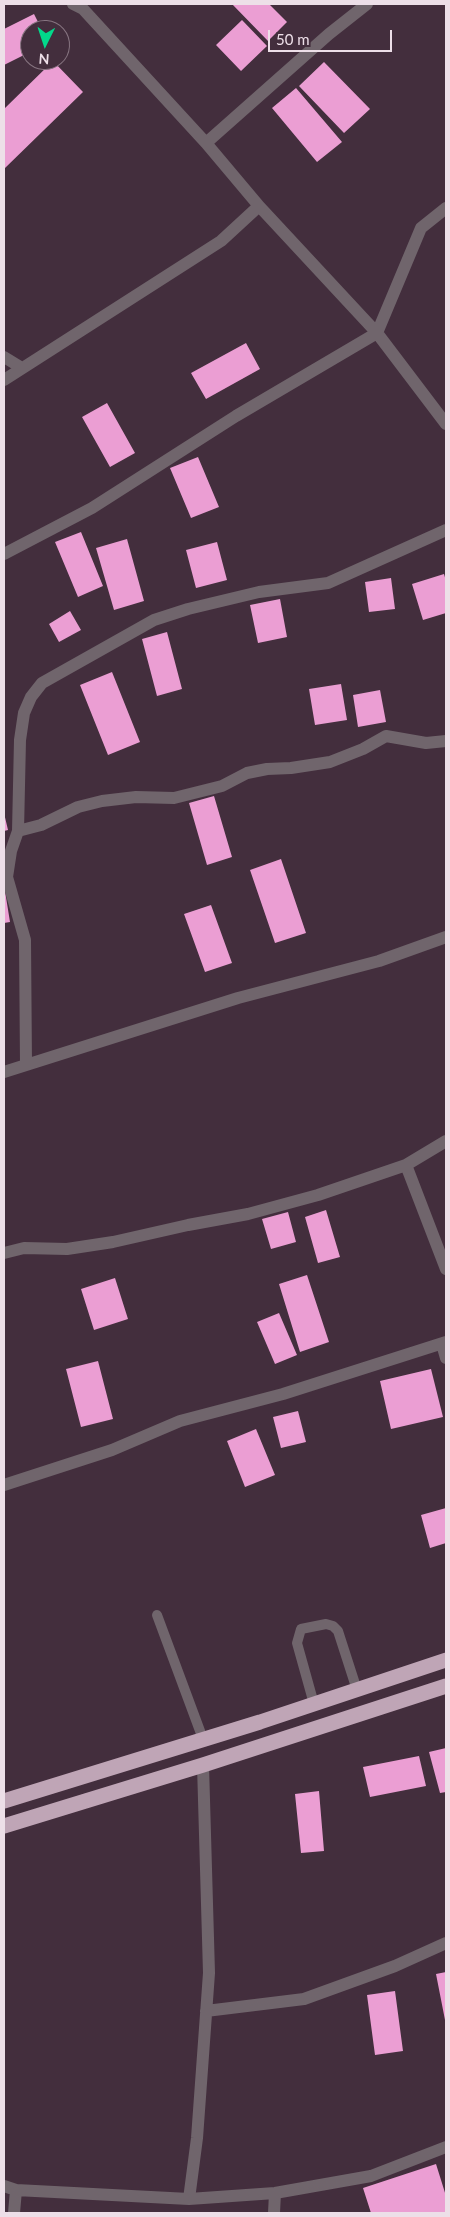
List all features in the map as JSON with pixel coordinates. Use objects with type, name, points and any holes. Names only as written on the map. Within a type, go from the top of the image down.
[{"type":"highway","points":[[4,1801],[314,1704],[446,1660]]},
{"type":"highway","points":[[4,1826],[203,1765],[446,1686]]},
{"type":"street","points":[[206,142],[329,34],[367,4]]},
{"type":"street","points":[[81,6],[206,142],[259,206],[377,333],[446,424]]},
{"type":"street","points":[[4,380],[221,241],[259,206]]},
{"type":"street","points":[[4,554],[92,508],[236,416],[377,333],[421,228],[446,208]]},
{"type":"street","points":[[4,357],[22,368]]},
{"type":"street","points":[[26,1064],[25,940],[7,877],[11,851],[18,831],[20,740],[24,713],[31,697],[42,683],[154,620],[188,609],[259,592],[328,583],[446,530]]},
{"type":"street","points":[[18,831],[41,825],[78,807],[136,797],[174,798],[222,786],[247,773],[330,762],[386,736],[426,743],[446,741]]},
{"type":"street","points":[[4,1072],[238,998],[379,961],[446,937]]},
{"type":"street","points":[[4,1253],[24,1248],[67,1249],[114,1242],[188,1225],[248,1214],[318,1195],[406,1165],[446,1141]]},
{"type":"street","points":[[406,1165],[446,1269]]},
{"type":"street","points":[[4,1485],[112,1450],[180,1421],[283,1394],[444,1343],[446,1358]]},
{"type":"street","points":[[189,2199],[197,2138],[209,1973],[203,1765]]},
{"type":"street","points":[[206,2011],[304,1999],[395,1966],[446,1943]]},
{"type":"street","points":[[14,2213],[10,2188],[189,2199],[275,2193],[372,2176],[446,2147]]},
{"type":"street","points":[[274,2213],[275,2193]]},
{"type":"lane","points":[[157,1615],[203,1738]]},
{"type":"lane","points":[[314,1704],[297,1643],[298,1634],[302,1629],[326,1624],[338,1630],[357,1690]]},
{"type":"building","points":[[232,4],[269,4],[287,22],[268,41]]},
{"type":"building","points":[[34,14],[37,20],[22,20]]},
{"type":"building","points":[[242,20],[267,46],[241,71],[216,45]]},
{"type":"building","points":[[20,21],[20,57],[4,65],[4,29]]},
{"type":"building","points":[[324,62],[370,109],[344,133],[299,86]]},
{"type":"building","points":[[44,70],[62,70],[83,92],[4,169],[4,109]]},
{"type":"building","points":[[296,88],[342,142],[317,162],[272,108]]},
{"type":"building","points":[[246,343],[260,369],[206,399],[191,373]]},
{"type":"building","points":[[107,403],[135,453],[110,467],[82,417]]},
{"type":"building","points":[[198,457],[219,507],[191,518],[170,468]]},
{"type":"building","points":[[81,532],[103,586],[78,597],[55,542]]},
{"type":"building","points":[[127,539],[144,601],[114,610],[96,548]]},
{"type":"building","points":[[217,542],[227,580],[196,588],[186,550]]},
{"type":"building","points":[[444,574],[446,581],[446,613],[423,620],[412,584]]},
{"type":"building","points":[[391,578],[395,609],[369,612],[365,582]]},
{"type":"building","points":[[280,599],[287,637],[258,643],[250,605]]},
{"type":"building","points":[[70,611],[81,630],[59,642],[49,624]]},
{"type":"building","points":[[167,632],[182,689],[157,696],[142,639]]},
{"type":"building","points":[[112,672],[140,742],[108,755],[80,685]]},
{"type":"building","points":[[341,684],[347,720],[315,725],[309,689]]},
{"type":"building","points":[[380,690],[386,722],[358,727],[353,695]]},
{"type":"building","points":[[214,796],[232,857],[207,865],[189,803]]},
{"type":"building","points":[[4,813],[8,830],[4,831]]},
{"type":"building","points":[[281,859],[306,933],[275,943],[250,870]]},
{"type":"building","points":[[4,891],[10,922],[4,923]]},
{"type":"building","points":[[211,905],[232,963],[205,972],[184,914]]},
{"type":"building","points":[[326,1210],[340,1257],[318,1263],[305,1217]]},
{"type":"building","points":[[288,1212],[296,1242],[271,1249],[262,1219]]},
{"type":"building","points":[[307,1275],[329,1342],[300,1352],[279,1284]]},
{"type":"building","points":[[115,1278],[128,1319],[94,1330],[81,1289]]},
{"type":"building","points":[[279,1313],[297,1355],[275,1364],[257,1322]]},
{"type":"building","points":[[98,1361],[113,1419],[81,1427],[66,1369]]},
{"type":"building","points":[[431,1369],[443,1417],[391,1429],[380,1381]]},
{"type":"building","points":[[298,1411],[306,1442],[281,1448],[273,1417]]},
{"type":"building","points":[[256,1429],[275,1475],[245,1487],[227,1441]]},
{"type":"building","points":[[446,1508],[446,1543],[430,1548],[421,1515]]},
{"type":"building","points":[[446,1748],[446,1792],[440,1793],[429,1752]]},
{"type":"building","points":[[419,1756],[426,1786],[370,1797],[363,1767]]},
{"type":"building","points":[[319,1791],[324,1851],[301,1853],[295,1794]]},
{"type":"building","points":[[446,1972],[446,2020],[445,2020],[436,1974]]},
{"type":"building","points":[[395,1991],[403,2051],[375,2055],[367,1995]]},
{"type":"building","points":[[436,2164],[446,2196],[446,2213],[371,2213],[363,2188]]}]
